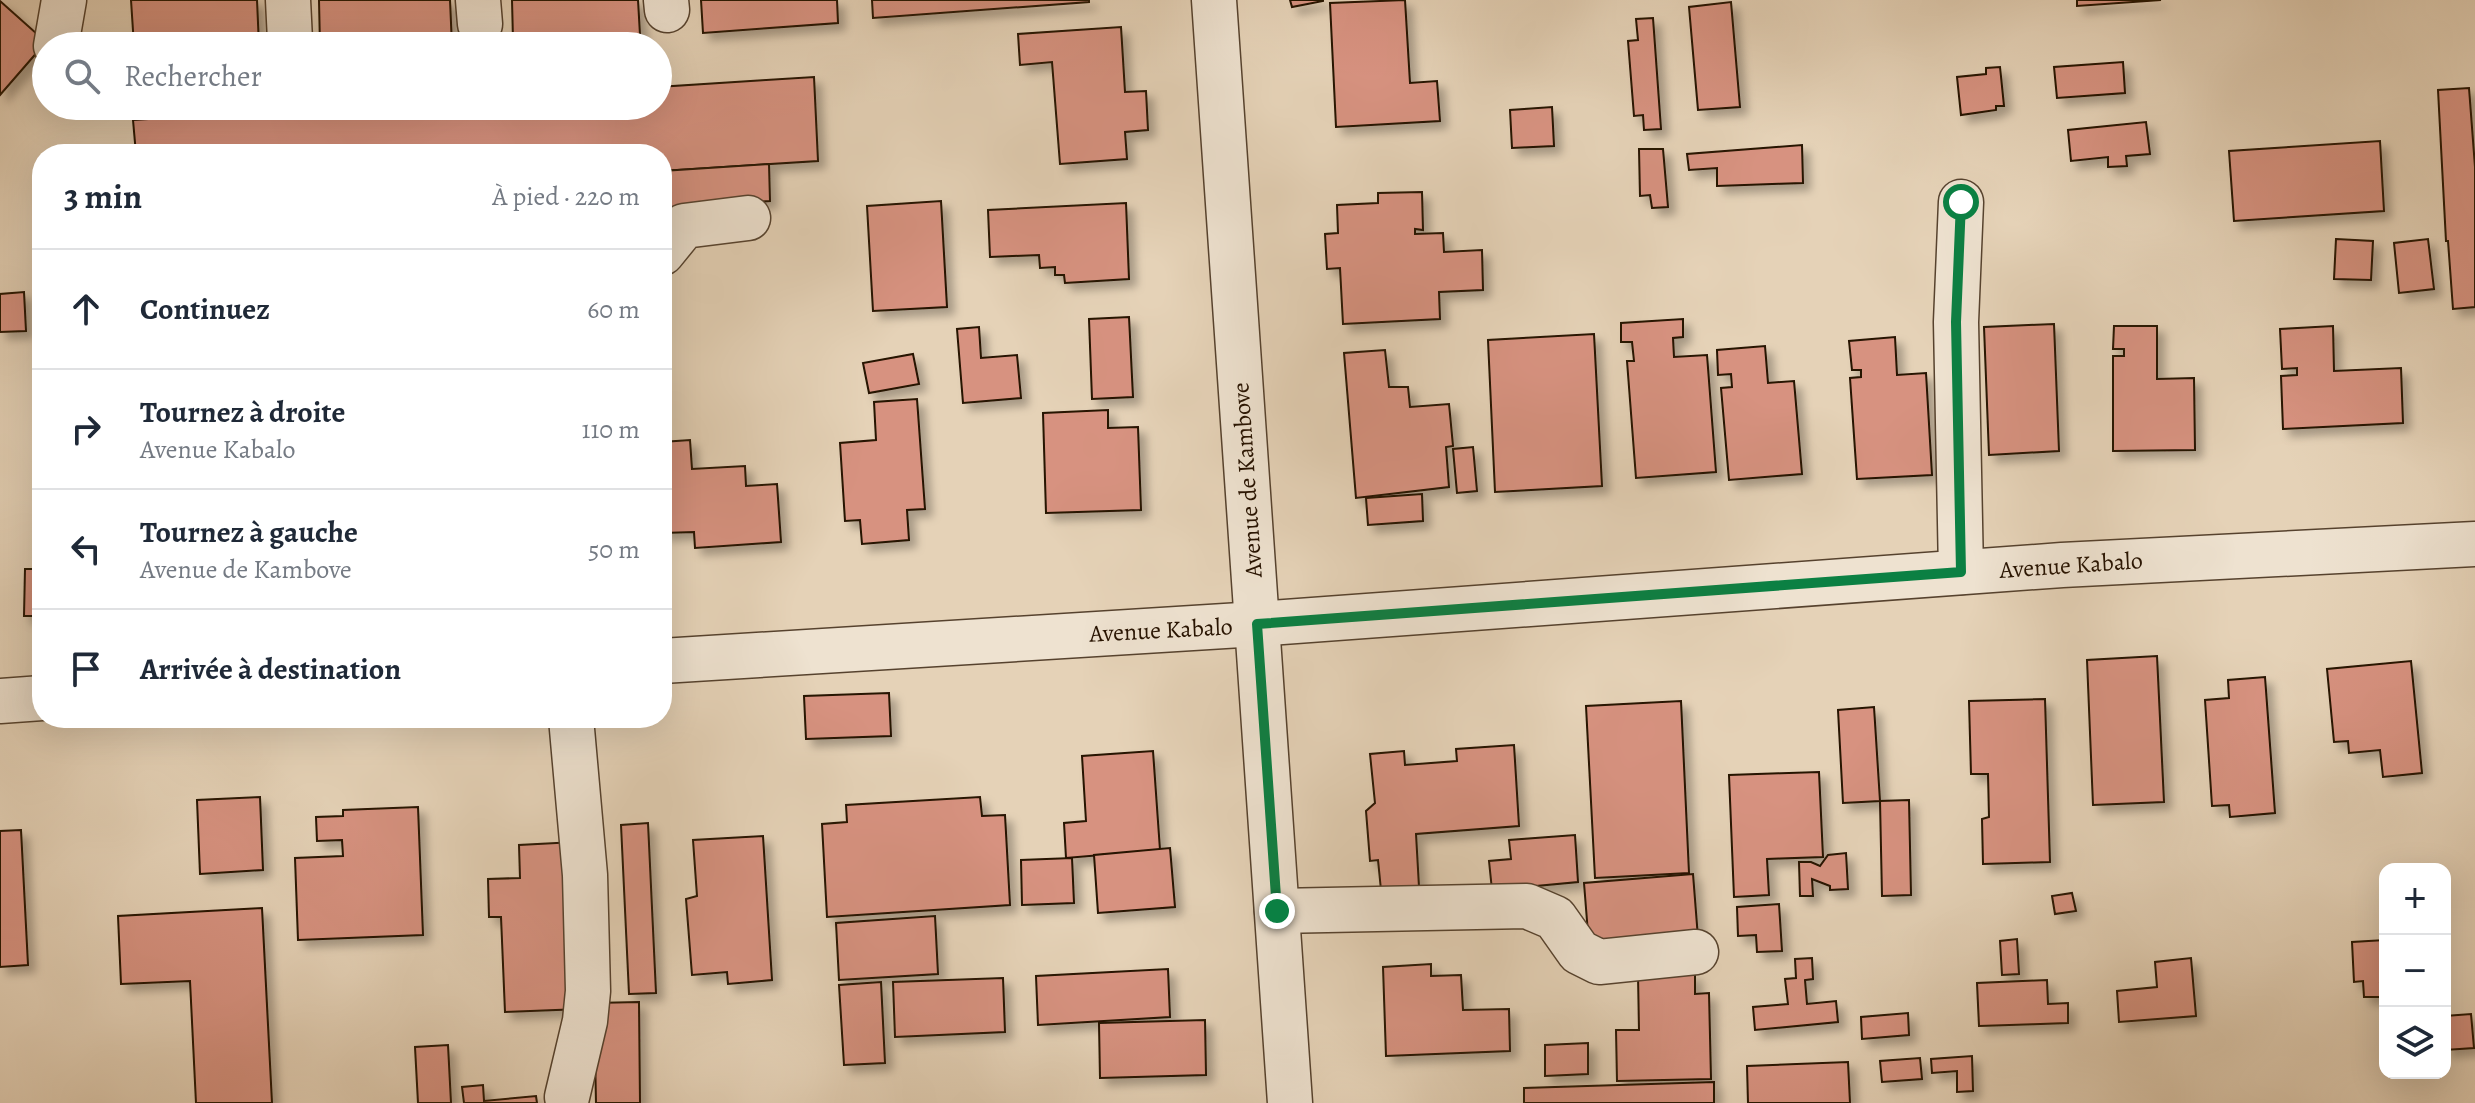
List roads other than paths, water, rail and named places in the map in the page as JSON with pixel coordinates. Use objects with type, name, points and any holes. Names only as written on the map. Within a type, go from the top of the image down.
[{"type":"street","points":[[58,32],[64,0]]},
{"type":"street","name":"Avenue de Kambove","points":[[1214,0],[1290,1103]]},
{"type":"street","points":[[1961,202],[1956,322],[1961,572]]},
{"type":"street","points":[[672,241],[684,226],[748,218]]},
{"type":"street","name":"Avenue Kabalo","points":[[672,660],[1257,624],[1961,572],[2475,544]]},
{"type":"street","points":[[0,701],[32,699]]},
{"type":"street","points":[[567,1097],[585,1021],[588,991],[585,875],[572,728]]},
{"type":"street","points":[[1277,911],[1527,906],[1555,918],[1579,952],[1599,962],[1696,952]]}]
